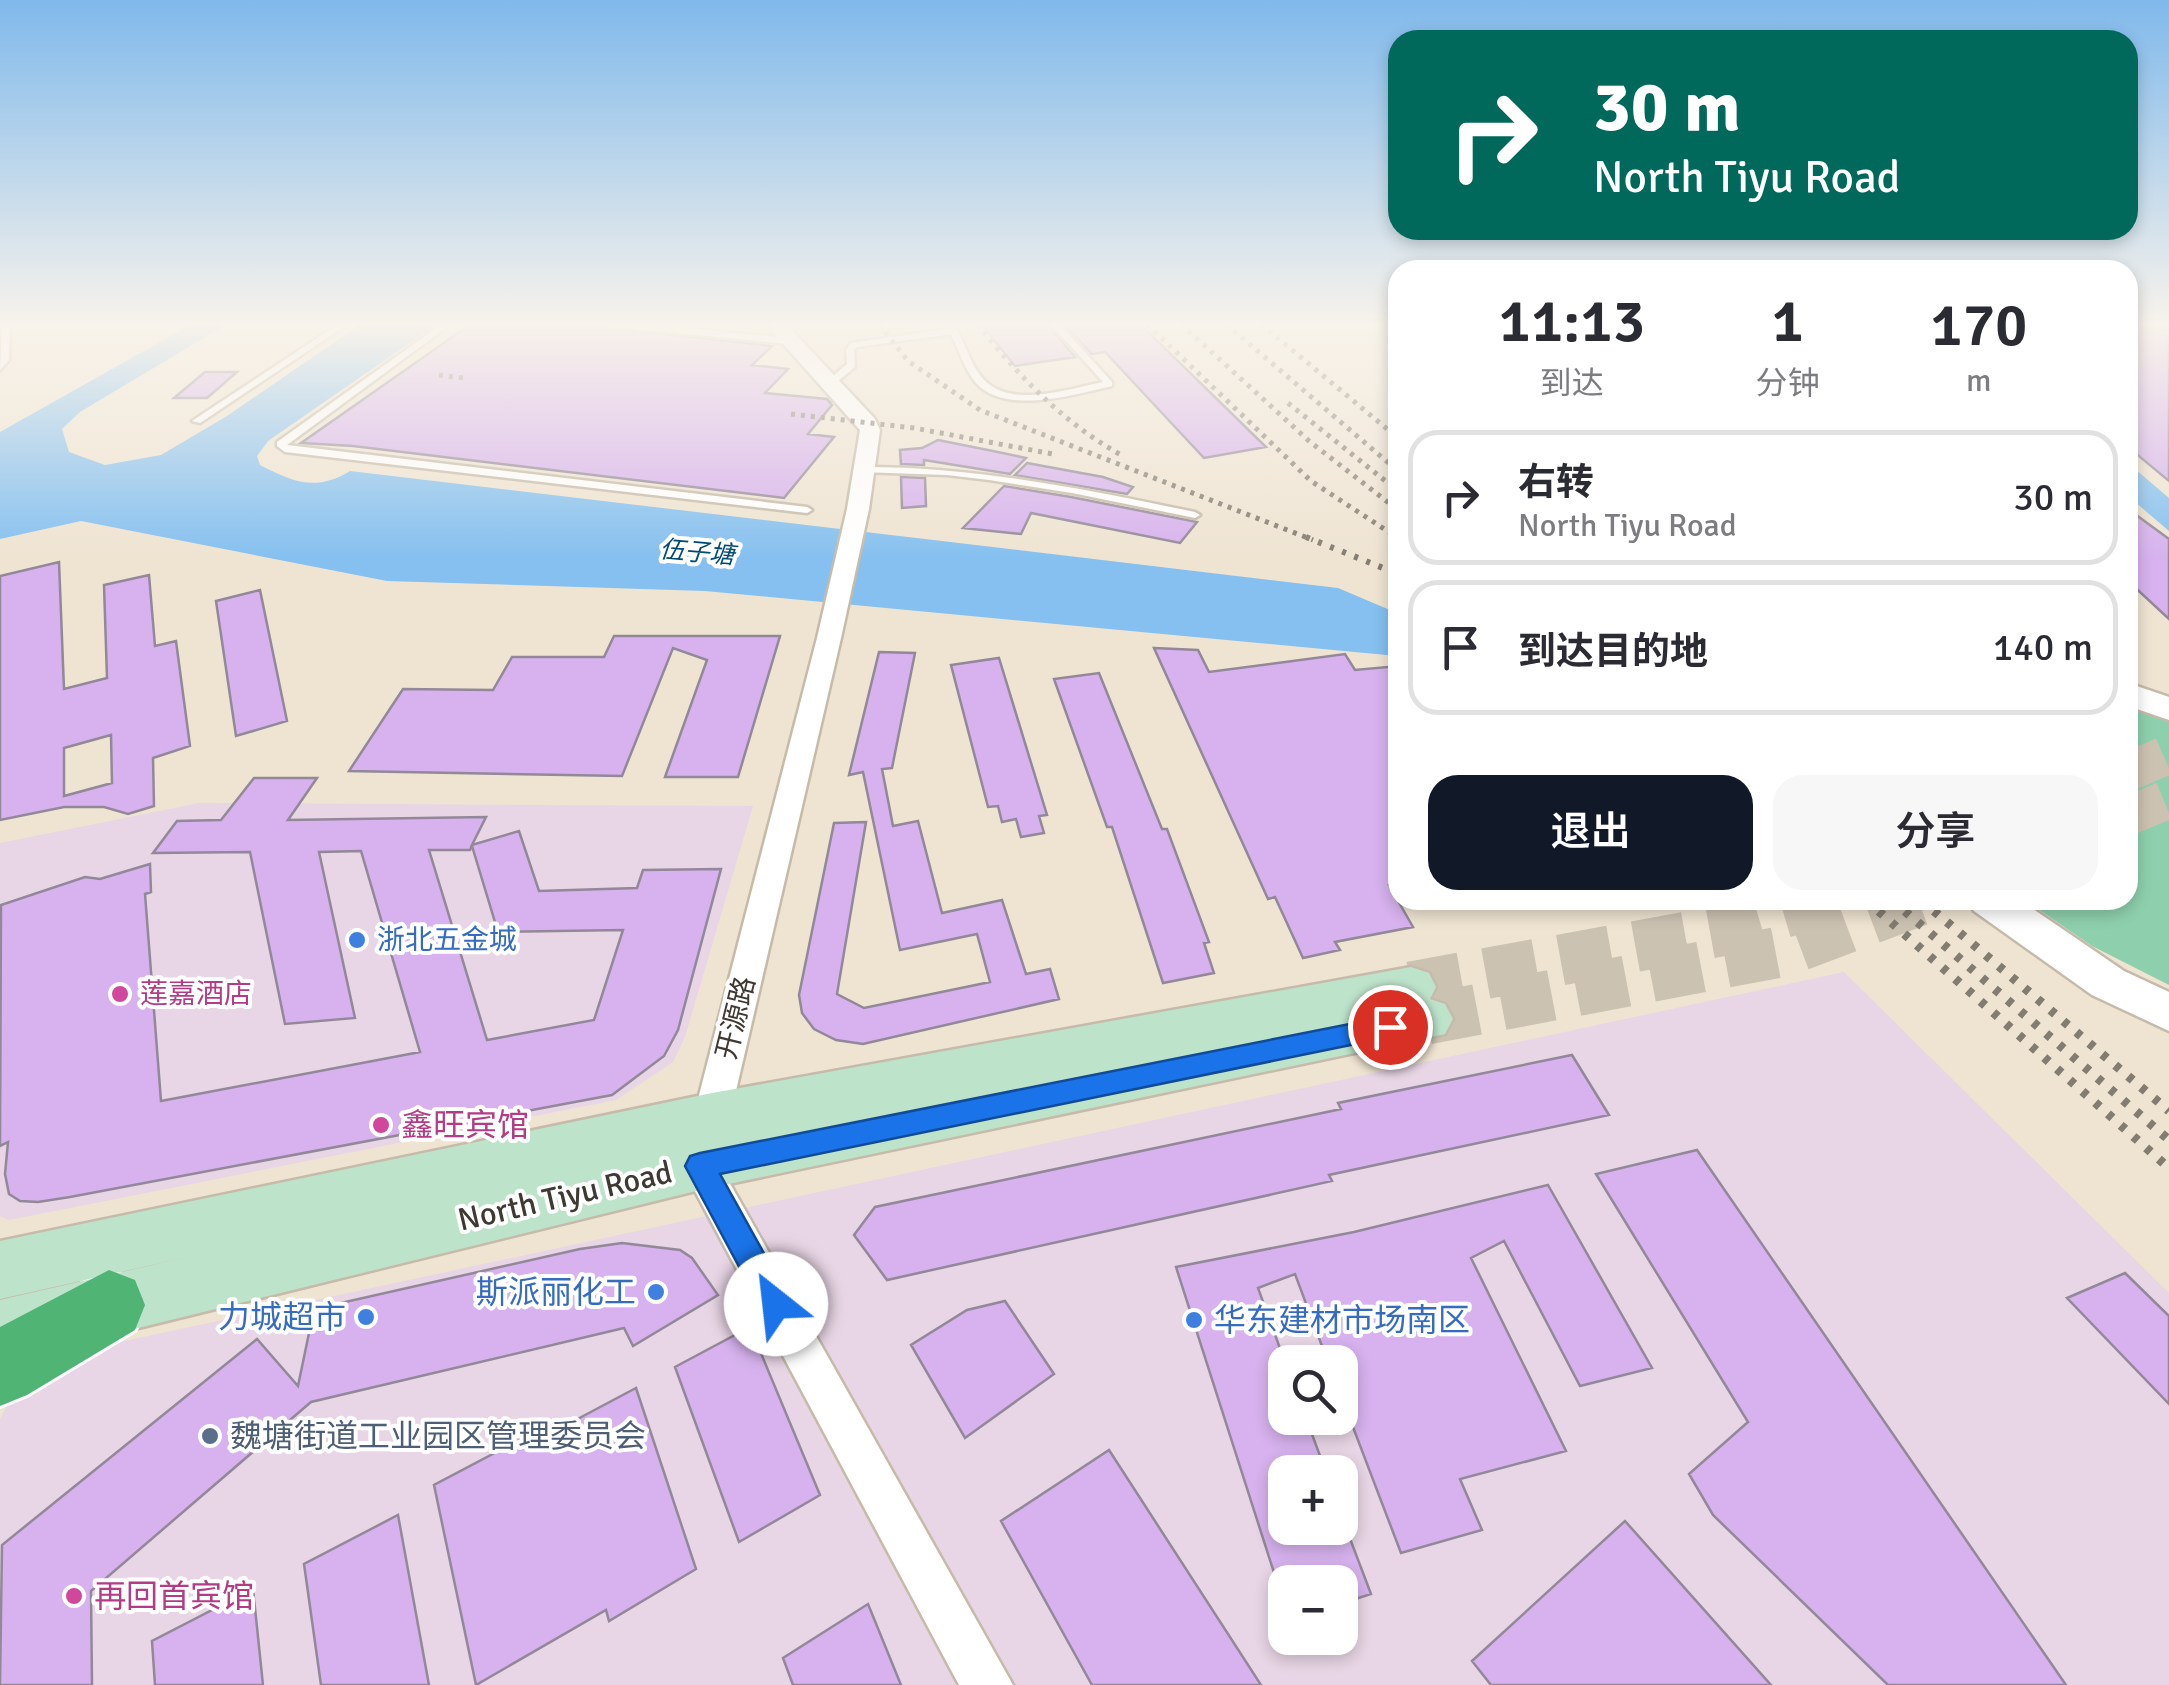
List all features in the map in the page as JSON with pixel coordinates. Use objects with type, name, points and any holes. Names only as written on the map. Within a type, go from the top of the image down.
[{"type":"highway","points":[[0,1368],[109,1304]]},
{"type":"main road","name":"North Tiyu Road","points":[[0,1270],[706,1141],[1419,1003]]},
{"type":"main road","name":"North Tiyu Road","points":[[0,1331],[706,1141]]},
{"type":"street","name":"开源路","points":[[706,1141],[858,508],[868,423],[849,403]]},
{"type":"street","points":[[2138,698],[2169,709]]},
{"type":"street","points":[[2002,910],[2108,983],[2169,1013]]},
{"type":"street","points":[[706,1141],[987,1685]]},
{"type":"lane","points":[[197,421],[225,403]]},
{"type":"lane","points":[[338,403],[281,444],[285,448],[806,510]]},
{"type":"lane","points":[[864,470],[921,468],[1004,479],[1194,515]]},
{"type":"shaded area","name":"浙北五金城","points":[[199,803],[753,806],[685,1037],[673,1062],[616,1100],[9,1220],[0,1216],[0,843]]},
{"type":"shaded area","name":"华东建材市场南区","points":[[1844,972],[2169,1293],[2169,1685],[0,1685],[0,1419],[9,1402],[92,1348]]},
{"type":"green space","points":[[2138,705],[2169,720],[2169,985],[2092,946],[2040,910],[2138,910]]},
{"type":"water","name":"伍子塘","points":[[52,403],[96,403],[62,429],[69,452],[105,465],[161,455],[246,403],[323,403],[268,441],[257,456],[260,465],[305,482],[326,481],[350,471],[1338,588],[1388,609],[1388,655],[705,591],[387,581],[81,521],[0,539],[0,432]]},
{"type":"water","points":[[2138,472],[2169,498],[2169,531],[2138,505]]},
{"type":"building","points":[[359,403],[830,403],[808,434],[834,437],[784,498],[301,443]]},
{"type":"building","points":[[1152,403],[1221,403],[1266,447],[1204,458]]},
{"type":"building","points":[[2138,403],[2169,403],[2169,481],[2138,455]]},
{"type":"building","points":[[938,440],[1026,458],[1010,474],[924,460],[924,465],[901,464],[900,450],[922,448]]},
{"type":"building","points":[[1027,463],[1103,477],[1133,487],[1127,494],[1015,475]]},
{"type":"building","points":[[901,477],[925,478],[926,506],[902,508]]},
{"type":"building","points":[[1004,486],[1197,522],[1180,543],[1031,513],[1021,534],[963,528]]},
{"type":"building","points":[[2138,516],[2169,539],[2169,619],[2138,590]]},
{"type":"building","points":[[59,562],[64,689],[107,678],[104,585],[149,575],[155,646],[176,641],[190,746],[153,758],[154,806],[128,814],[104,807],[64,807],[0,820],[0,576]],"holes":[[[111,735],[112,783],[64,796],[64,748]]]},
{"type":"building","points":[[260,590],[287,721],[236,736],[216,601]]},
{"type":"building","points":[[614,636],[780,636],[738,777],[665,777],[707,660],[673,648],[622,776],[349,771],[403,689],[493,690],[512,657],[604,657]]},
{"type":"building","points":[[1154,648],[1198,650],[1209,672],[1345,654],[1355,670],[1388,667],[1388,910],[1403,910],[1413,927],[1335,942],[1340,950],[1303,958],[1275,897],[1268,899]]},
{"type":"building","points":[[879,652],[915,653],[892,768],[882,769],[893,826],[918,821],[942,913],[1002,900],[1026,974],[1050,969],[1059,999],[863,1044],[836,1040],[814,1029],[802,1013],[799,995],[834,823],[866,822],[837,994],[864,1008],[990,982],[977,934],[900,950],[863,772],[849,775]]},
{"type":"building","points":[[999,658],[1047,815],[1039,816],[1044,833],[1021,837],[1016,819],[1002,822],[998,806],[988,807],[951,665]]},
{"type":"building","points":[[1099,673],[1162,829],[1167,829],[1209,942],[1204,943],[1214,973],[1163,983],[1112,827],[1107,827],[1054,679]]},
{"type":"building","points":[[254,778],[317,778],[288,820],[486,817],[472,845],[519,831],[539,891],[637,888],[643,870],[721,869],[678,1030],[664,1056],[612,1095],[70,1197],[20,1201],[9,1194],[5,1174],[8,1142],[0,1146],[1,905],[85,877],[100,879],[150,864],[151,892],[145,894],[161,1101],[420,1052],[361,851],[319,852],[355,1018],[285,1024],[250,852],[153,853],[177,821],[221,820]],"holes":[[[472,846],[498,932],[623,930],[594,1020],[487,1040],[429,850],[470,850]]]},
{"type":"building","points":[[1572,1055],[1609,1115],[1329,1175],[1332,1181],[887,1280],[854,1235],[875,1207],[1341,1109],[1338,1103]]},
{"type":"building","points":[[1697,1150],[2066,1685],[1888,1685],[1713,1515],[1689,1474],[1748,1422],[1596,1174]]},
{"type":"building","points":[[1548,1185],[1652,1368],[1580,1386],[1504,1241],[1471,1258],[1566,1451],[1460,1479],[1482,1530],[1401,1553],[1356,1435],[1358,1345],[1322,1345],[1295,1274],[1258,1288],[1279,1345],[1268,1345],[1268,1435],[1312,1435],[1320,1455],[1268,1455],[1268,1545],[1352,1545],[1371,1594],[1358,1598],[1358,1565],[1272,1565],[1176,1267],[1354,1232]]},
{"type":"building","points":[[622,1243],[680,1250],[692,1258],[718,1295],[633,1346],[624,1328],[311,1402],[91,1591],[92,1685],[0,1685],[2,1545],[257,1339],[298,1386],[314,1309]]},
{"type":"building","points":[[2125,1273],[2169,1316],[2169,1404],[2067,1298]]},
{"type":"building","points":[[1005,1301],[1054,1374],[965,1438],[911,1345],[967,1310]]},
{"type":"building","points":[[750,1327],[820,1495],[739,1542],[675,1367]]},
{"type":"building","points":[[636,1388],[696,1569],[609,1621],[606,1610],[476,1685],[434,1485],[521,1439],[523,1448]]},
{"type":"building","points":[[1109,1450],[1261,1685],[1092,1685],[1001,1521]]},
{"type":"building","points":[[398,1515],[429,1685],[321,1685],[304,1564]]},
{"type":"building","points":[[1625,1521],[1771,1685],[1491,1685],[1472,1661]]},
{"type":"building","points":[[253,1589],[263,1685],[155,1685],[152,1641]]},
{"type":"building","points":[[868,1604],[901,1685],[793,1685],[783,1658]]},
{"type":"tunnel","points":[[2138,768],[2169,754]]},
{"type":"tunnel","points":[[2138,812],[2169,799]]},
{"type":"tunnel","points":[[1411,987],[1721,931],[1792,910]]},
{"type":"tunnel","points":[[1427,1019],[1785,951],[1894,910]]},
{"type":"railway","points":[[969,403],[1313,540]]},
{"type":"railway","points":[[1050,403],[1123,456]]},
{"type":"railway","points":[[1229,403],[1311,481],[1388,531]]},
{"type":"railway","points":[[1267,403],[1388,502]]},
{"type":"railway","points":[[1288,403],[1388,483]]},
{"type":"railway","points":[[1318,403],[1388,462]]},
{"type":"railway","points":[[1355,403],[1388,430]]},
{"type":"railway","points":[[791,414],[914,428],[1053,454]]},
{"type":"railway","points":[[1306,537],[1388,570]]},
{"type":"railway","points":[[1877,910],[2169,1168]]},
{"type":"railway","points":[[1904,910],[2169,1140]]},
{"type":"railway","points":[[1933,910],[2169,1111]]},
{"type":"place","name":"浙北五金城","points":[[357,940]]},
{"type":"place","name":"莲嘉酒店","points":[[120,994]]},
{"type":"place","name":"鑫旺宾馆","points":[[381,1125]]},
{"type":"place","name":"斯派丽化工","points":[[656,1292]]},
{"type":"place","name":"力城超市","points":[[366,1317]]},
{"type":"place","name":"华东建材市场南区","points":[[1194,1320]]},
{"type":"place","name":"魏塘街道工业园区管理委员会","points":[[210,1436]]},
{"type":"place","name":"再回首宾馆","points":[[74,1596]]},
{"type":"route","points":[[776,1304],[700,1166],[1390,1027]]}]
